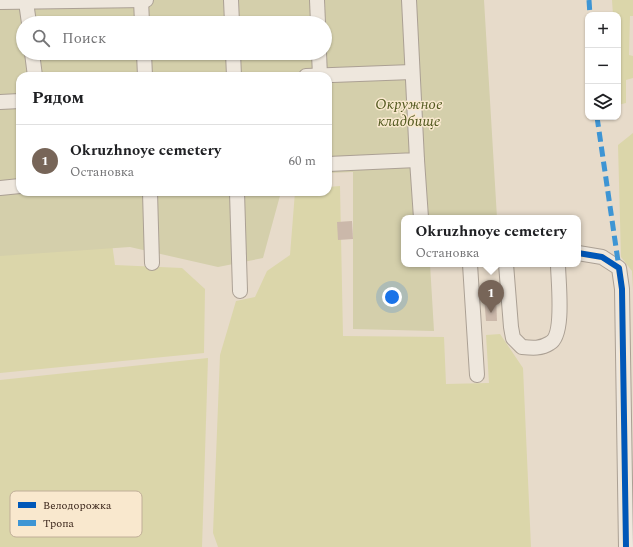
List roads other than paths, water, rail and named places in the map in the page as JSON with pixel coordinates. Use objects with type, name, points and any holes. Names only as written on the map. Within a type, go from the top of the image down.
[{"type":"street","points":[[141,0],[142,16]]},
{"type":"street","points":[[0,2],[146,0]]},
{"type":"street","points":[[231,0],[232,16]]},
{"type":"street","points":[[317,0],[318,16]]},
{"type":"street","points":[[409,0],[421,215]]},
{"type":"street","points":[[26,2],[28,16]]},
{"type":"street","points":[[33,60],[34,72]]},
{"type":"street","points":[[144,60],[145,72]]},
{"type":"street","points":[[233,60],[234,72]]},
{"type":"street","points":[[319,60],[320,72]]},
{"type":"street","points":[[332,75],[412,72]]},
{"type":"street","points":[[0,102],[16,101]]},
{"type":"street","points":[[332,164],[417,160]]},
{"type":"street","points":[[0,188],[16,186]]},
{"type":"street","points":[[150,196],[152,263]]},
{"type":"street","points":[[237,196],[240,291]]},
{"type":"street","points":[[581,254],[602,257],[619,268],[622,289],[626,547]]},
{"type":"street","points":[[470,267],[476,375]]},
{"type":"street","points":[[506,267],[513,338],[522,347],[537,348],[551,343],[557,333],[559,322],[558,267]]},
{"type":"place","name":"Okruzhnoye cemetery","points":[[491,313]]},
{"type":"park label","name":"Окружное кладбище","points":[[409,112]]}]
